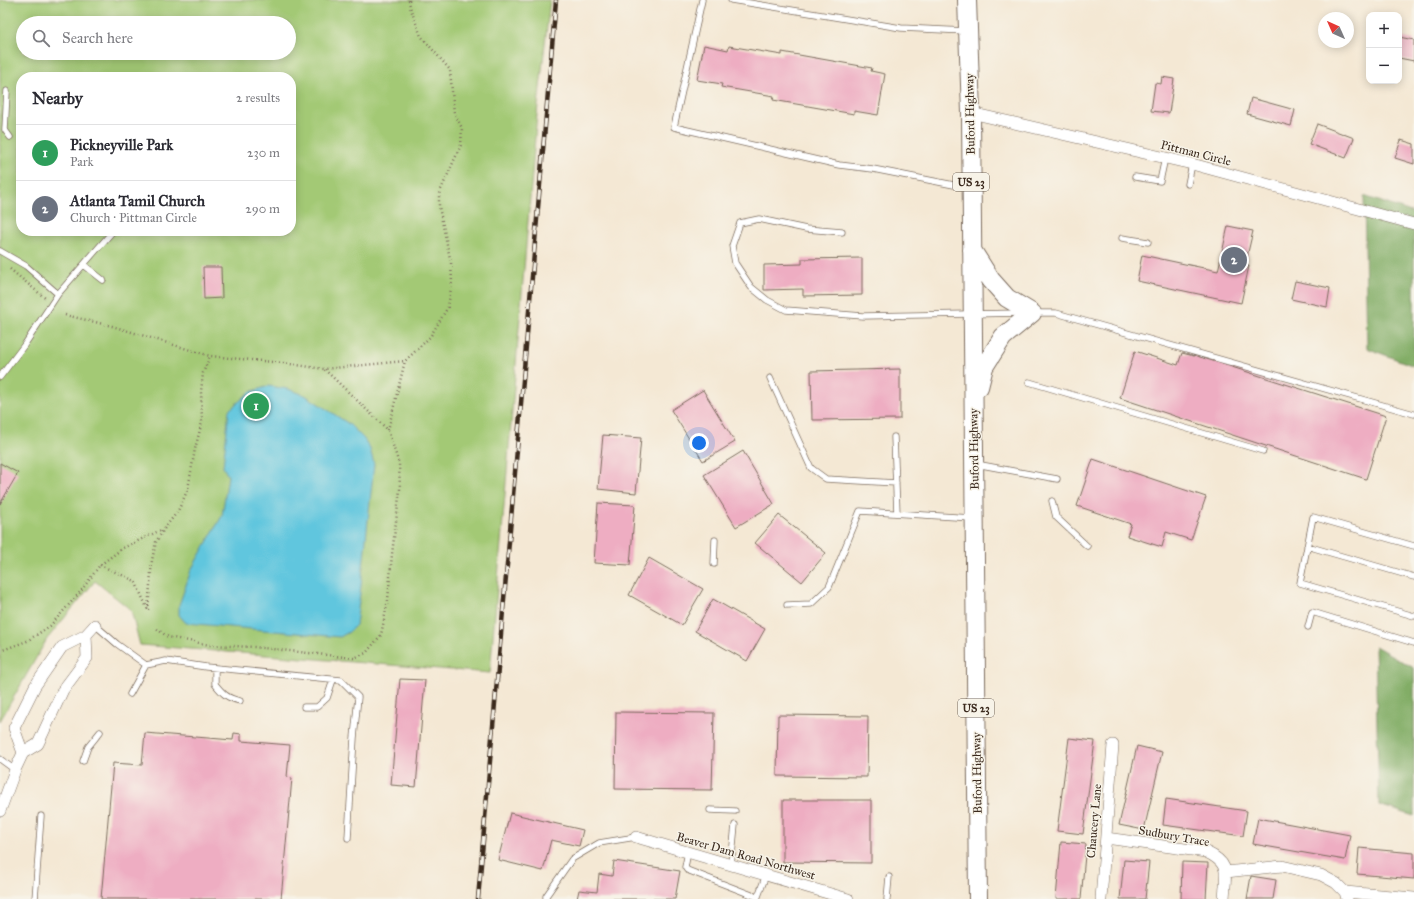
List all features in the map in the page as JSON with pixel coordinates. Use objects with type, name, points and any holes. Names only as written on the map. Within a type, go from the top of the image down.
[{"type":"main road","name":"Buford Highway","points":[[967,0],[971,113],[978,899]]},
{"type":"main road","points":[[972,250],[992,280],[1007,298],[1032,313],[1003,337],[984,366],[973,408]]},
{"type":"street","name":"Pittman Circle","points":[[971,113],[1192,164],[1414,224]]},
{"type":"street","points":[[23,753],[14,728],[35,686],[62,647],[86,635],[95,625]]},
{"type":"street","points":[[0,811],[23,753],[38,744],[63,690],[87,658],[86,635]]},
{"type":"street","name":"Chaucery Lane","points":[[1101,899],[1113,745]]},
{"type":"street","name":"Beaver Dam Road Northwest","points":[[636,837],[848,899]]},
{"type":"street","name":"Sudbury Trace","points":[[1106,838],[1206,852],[1222,863],[1226,872]]},
{"type":"street","points":[[1224,899],[1226,872],[1282,866],[1321,875],[1336,883],[1346,895],[1414,898]]},
{"type":"lane","points":[[702,0],[674,127],[839,165],[873,169],[971,189]]},
{"type":"lane","points":[[730,0],[901,28],[968,31]]},
{"type":"lane","points":[[7,91],[4,130],[10,137]]},
{"type":"lane","points":[[1135,177],[1160,181],[1165,158]]},
{"type":"lane","points":[[1188,184],[1192,164]]},
{"type":"lane","points":[[842,232],[806,229],[759,219],[740,223],[732,246],[735,263],[751,287],[767,300],[786,310],[863,316],[972,313],[1056,313],[1414,414]]},
{"type":"lane","points":[[0,377],[25,344],[58,294],[109,236]]},
{"type":"lane","points":[[1122,238],[1148,242]]},
{"type":"lane","points":[[0,251],[26,266],[58,294]]},
{"type":"lane","points":[[84,265],[103,280]]},
{"type":"lane","points":[[770,378],[811,468],[826,479],[896,483]]},
{"type":"lane","points":[[1029,382],[1263,451]]},
{"type":"lane","points":[[894,437],[897,513]]},
{"type":"lane","points":[[974,464],[1057,479]]},
{"type":"lane","points":[[1052,501],[1056,517],[1087,546]]},
{"type":"lane","points":[[787,605],[812,604],[829,587],[860,511],[974,518]]},
{"type":"lane","points":[[1414,546],[1313,517],[1300,583],[1414,616]]},
{"type":"lane","points":[[714,564],[715,540]]},
{"type":"lane","points":[[1307,546],[1414,577]]},
{"type":"lane","points":[[1308,627],[1312,612],[1414,643]]},
{"type":"lane","points":[[95,625],[117,644],[146,665],[166,661],[216,668],[340,680],[358,697],[348,838]]},
{"type":"lane","points":[[130,694],[146,665]]},
{"type":"lane","points":[[216,668],[215,684],[221,692],[229,698],[240,701]]},
{"type":"lane","points":[[304,707],[317,707],[327,698],[333,680]]},
{"type":"lane","points":[[83,761],[88,747],[100,732]]},
{"type":"lane","points":[[0,759],[15,770]]},
{"type":"lane","points":[[710,810],[736,811]]},
{"type":"lane","points":[[35,899],[41,816]]},
{"type":"lane","points":[[731,865],[735,825]]},
{"type":"lane","points":[[546,899],[546,896],[572,859],[599,842],[636,837]]},
{"type":"lane","points":[[688,852],[685,867],[687,870],[757,898],[766,875]]},
{"type":"lane","points":[[887,899],[889,877]]},
{"type":"path","points":[[388,430],[406,361],[430,337],[448,307],[452,282],[451,263],[439,207],[439,194],[461,145],[462,128],[454,113],[450,70],[421,36],[410,7],[409,0]]},
{"type":"path","points":[[5,266],[45,298]]},
{"type":"path","points":[[65,315],[112,326],[210,356],[283,363],[324,369],[406,361]]},
{"type":"path","points":[[100,565],[135,581],[148,610],[152,560],[156,542],[178,511],[188,490],[195,448],[202,422],[201,392],[203,373],[210,356]]},
{"type":"path","points":[[157,629],[168,637],[210,645],[254,647],[354,658],[366,653],[381,635],[388,600],[400,489],[399,464],[388,430],[324,369]]},
{"type":"path","points":[[0,651],[27,641],[50,626],[81,591],[100,565],[123,548],[164,529]]},
{"type":"green space","points":[[0,0],[550,0],[537,114],[490,673],[140,645],[131,610],[95,581],[47,639],[0,721]]},
{"type":"green space","points":[[1364,196],[1414,213],[1414,366],[1367,348]]},
{"type":"green space","points":[[1375,646],[1414,668],[1414,816],[1379,805]]},
{"type":"water","points":[[269,386],[288,389],[305,395],[349,424],[364,439],[370,449],[374,464],[356,625],[349,632],[340,637],[186,623],[179,615],[179,605],[191,570],[222,516],[228,476],[223,467],[229,410],[250,392]]},
{"type":"building","points":[[1402,38],[1414,40],[1414,61],[1402,59]]},
{"type":"building","points":[[704,45],[728,50],[729,46],[782,55],[782,52],[872,68],[871,71],[885,74],[878,115],[854,111],[854,114],[773,100],[774,96],[721,87],[722,84],[697,80]]},
{"type":"building","points":[[1162,77],[1174,79],[1169,113],[1151,111],[1155,83],[1161,84]]},
{"type":"building","points":[[1251,98],[1295,110],[1291,126],[1247,114]]},
{"type":"building","points":[[1317,124],[1354,138],[1346,158],[1309,144]]},
{"type":"building","points":[[1401,140],[1414,144],[1414,164],[1395,158]]},
{"type":"building","points":[[1228,226],[1253,231],[1245,265],[1249,266],[1241,303],[1137,281],[1142,255],[1218,271]]},
{"type":"building","points":[[862,258],[862,295],[803,296],[803,289],[764,290],[764,265],[802,264],[802,259]]},
{"type":"building","points":[[203,267],[221,267],[222,298],[204,299]]},
{"type":"building","points":[[1295,281],[1330,288],[1327,307],[1291,299]]},
{"type":"building","points":[[1135,351],[1178,365],[1182,353],[1194,355],[1386,416],[1366,479],[1120,398]]},
{"type":"building","points":[[900,369],[900,419],[812,420],[811,371]]},
{"type":"building","points":[[703,390],[735,442],[703,461],[671,410]]},
{"type":"building","points":[[603,435],[641,438],[636,493],[598,489]]},
{"type":"building","points":[[743,451],[774,504],[736,527],[704,475]]},
{"type":"building","points":[[1093,459],[1206,497],[1191,540],[1166,532],[1162,547],[1127,536],[1131,524],[1077,506]]},
{"type":"building","points":[[0,463],[18,473],[0,504]]},
{"type":"building","points":[[598,503],[635,505],[630,565],[594,563]]},
{"type":"building","points":[[779,515],[826,553],[802,582],[755,543]]},
{"type":"building","points":[[649,558],[703,589],[682,625],[629,595]]},
{"type":"building","points":[[713,599],[765,629],[747,661],[695,631]]},
{"type":"building","points":[[400,679],[425,680],[416,787],[391,785]]},
{"type":"building","points":[[616,712],[714,713],[712,790],[615,789]]},
{"type":"building","points":[[778,715],[868,716],[867,777],[777,776]]},
{"type":"building","points":[[145,733],[233,740],[234,733],[241,734],[241,741],[290,745],[287,777],[292,778],[281,899],[101,899],[113,763],[142,765]]},
{"type":"building","points":[[1069,738],[1095,741],[1083,834],[1057,831]]},
{"type":"building","points":[[1137,746],[1162,752],[1144,830],[1119,825]]},
{"type":"building","points":[[1166,799],[1247,811],[1243,836],[1163,825]]},
{"type":"building","points":[[783,800],[871,800],[871,863],[783,862]]},
{"type":"building","points":[[510,813],[583,830],[579,846],[551,840],[543,871],[498,860]]},
{"type":"building","points":[[1258,818],[1350,835],[1345,860],[1253,844]]},
{"type":"building","points":[[1061,842],[1086,844],[1081,899],[1056,899]]},
{"type":"building","points":[[1359,848],[1414,853],[1414,879],[1357,874]]},
{"type":"building","points":[[1124,860],[1149,862],[1145,899],[1120,899]]},
{"type":"building","points":[[614,861],[680,871],[675,899],[577,899],[579,890],[597,892],[599,874],[612,876]]},
{"type":"building","points":[[1182,862],[1208,863],[1206,899],[1181,899]]},
{"type":"building","points":[[1251,876],[1276,880],[1273,899],[1247,899]]},
{"type":"railway","points":[[478,899],[556,0]]},
{"type":"place","name":"Atlanta Tamil Church","points":[[1234,260]]},
{"type":"place","name":"Pickneyville Park","points":[[256,406]]}]
